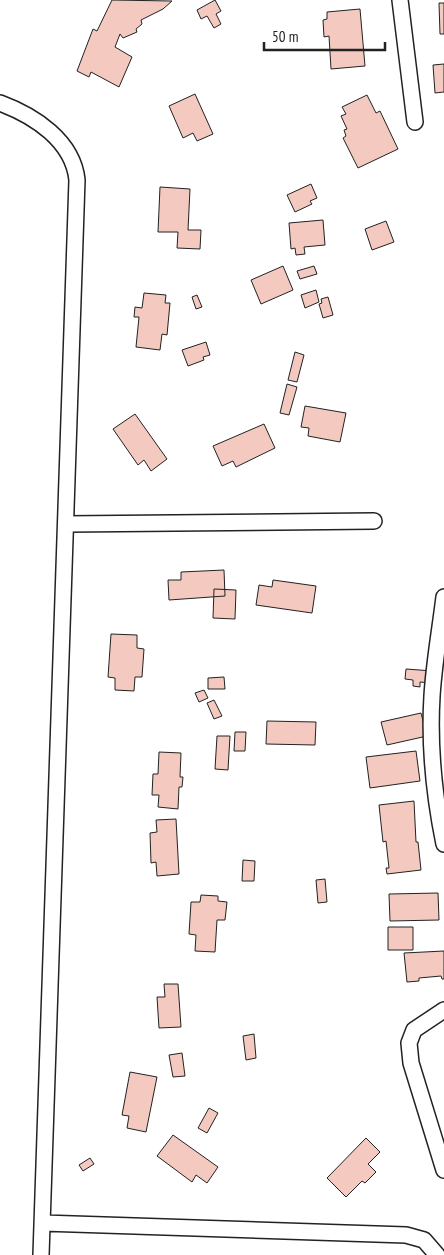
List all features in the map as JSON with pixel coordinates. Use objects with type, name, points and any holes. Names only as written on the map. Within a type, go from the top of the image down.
[{"type":"street","points":[[400,0],[415,122]]},
{"type":"street","points":[[0,103],[41,124],[65,147],[75,165],[76,180],[41,1255]]},
{"type":"street","points":[[66,524],[374,521]]},
{"type":"street","points":[[444,597],[432,696],[432,758],[444,844]]},
{"type":"street","points":[[444,1010],[414,1030],[408,1043],[411,1063],[444,1170]]},
{"type":"street","points":[[42,1223],[406,1236],[424,1240],[437,1255]]},
{"type":"building","points":[[112,0],[172,1],[163,9],[141,20],[142,24],[136,29],[137,32],[123,38],[120,34],[115,47],[132,57],[119,87],[91,72],[89,77],[77,71],[93,29],[97,31]]},
{"type":"building","points":[[215,0],[221,11],[216,14],[221,24],[214,28],[207,16],[201,19],[197,10]]},
{"type":"building","points":[[439,3],[444,3],[444,34],[440,34]]},
{"type":"building","points":[[360,9],[365,66],[331,69],[329,36],[324,37],[323,20],[327,19],[327,12]]},
{"type":"building","points":[[444,64],[444,92],[435,93],[433,65]]},
{"type":"building","points":[[195,94],[213,134],[197,141],[193,133],[183,138],[169,106]]},
{"type":"building","points":[[367,95],[376,113],[380,111],[398,149],[358,168],[343,138],[346,136],[344,130],[347,129],[341,116],[346,114],[342,107]]},
{"type":"building","points":[[311,184],[317,198],[310,201],[312,204],[295,212],[287,195]]},
{"type":"building","points":[[160,187],[190,189],[188,230],[201,230],[200,249],[177,248],[178,232],[158,232]]},
{"type":"building","points":[[323,220],[325,245],[304,247],[305,254],[296,255],[295,248],[291,249],[289,223]]},
{"type":"building","points":[[386,221],[394,242],[372,250],[365,229]]},
{"type":"building","points":[[283,266],[293,290],[261,304],[251,280]]},
{"type":"building","points":[[314,266],[317,274],[300,279],[297,271]]},
{"type":"building","points":[[316,290],[319,302],[305,308],[301,295]]},
{"type":"building","points":[[144,293],[166,295],[165,303],[170,303],[167,335],[162,334],[160,350],[136,347],[139,317],[134,317],[135,307],[142,308]]},
{"type":"building","points":[[197,295],[202,307],[196,309],[192,297]]},
{"type":"building","points":[[328,297],[333,315],[323,318],[319,304],[322,303],[321,299]]},
{"type":"building","points":[[206,342],[210,355],[203,357],[204,360],[188,366],[182,350]]},
{"type":"building","points":[[295,352],[304,355],[297,382],[288,380]]},
{"type":"building","points":[[287,384],[297,387],[289,415],[280,413]]},
{"type":"building","points":[[305,406],[346,413],[340,442],[308,436],[309,428],[301,427]]},
{"type":"building","points":[[135,414],[167,459],[151,471],[144,460],[138,465],[113,429]]},
{"type":"building","points":[[264,424],[275,448],[236,467],[233,461],[222,466],[213,446]]},
{"type":"building","points":[[224,570],[225,596],[169,600],[168,580],[181,580],[181,572]]},
{"type":"building","points":[[273,580],[316,586],[312,613],[256,605],[259,585],[272,587]]},
{"type":"building","points":[[214,589],[236,590],[235,619],[213,618]]},
{"type":"building","points":[[111,634],[137,635],[137,648],[144,649],[142,677],[135,677],[134,691],[115,690],[115,678],[108,677]]},
{"type":"building","points":[[406,669],[433,671],[431,683],[420,682],[420,687],[413,686],[413,680],[405,679]]},
{"type":"building","points":[[224,677],[225,689],[208,689],[208,678]]},
{"type":"building","points":[[204,690],[208,698],[199,702],[195,693]]},
{"type":"building","points":[[214,700],[222,716],[214,719],[207,703]]},
{"type":"building","points":[[421,713],[427,736],[387,745],[381,722]]},
{"type":"building","points":[[267,721],[316,722],[315,745],[266,744]]},
{"type":"building","points":[[235,732],[246,732],[245,751],[234,751]]},
{"type":"building","points":[[217,736],[230,736],[228,770],[215,769]]},
{"type":"building","points":[[416,751],[420,781],[370,788],[366,757]]},
{"type":"building","points":[[159,752],[181,753],[180,777],[183,777],[182,787],[179,787],[178,809],[158,807],[159,795],[152,795],[153,774],[158,774]]},
{"type":"building","points":[[414,801],[416,842],[418,842],[421,870],[387,874],[386,868],[389,868],[386,841],[383,842],[379,805]]},
{"type":"building","points":[[176,819],[179,874],[157,876],[156,862],[151,863],[150,833],[157,832],[156,820]]},
{"type":"building","points":[[243,860],[255,861],[254,881],[242,881]]},
{"type":"building","points":[[325,879],[327,902],[318,903],[316,880]]},
{"type":"building","points":[[438,893],[439,920],[390,921],[389,894]]},
{"type":"building","points":[[201,895],[218,896],[218,901],[227,902],[225,920],[217,920],[215,952],[195,951],[196,935],[189,934],[191,902],[200,902]]},
{"type":"building","points":[[388,927],[413,927],[413,950],[388,950]]},
{"type":"building","points":[[444,951],[444,979],[441,976],[419,978],[419,981],[407,982],[404,953]]},
{"type":"building","points":[[164,984],[178,984],[181,1027],[159,1028],[157,997],[165,997]]},
{"type":"building","points":[[254,1034],[256,1058],[246,1060],[243,1036]]},
{"type":"building","points":[[182,1053],[185,1076],[173,1077],[169,1055]]},
{"type":"building","points":[[130,1072],[157,1077],[146,1132],[127,1128],[129,1116],[122,1115]]},
{"type":"building","points":[[209,1108],[218,1113],[207,1133],[198,1128]]},
{"type":"building","points":[[173,1135],[218,1167],[207,1183],[196,1175],[192,1182],[157,1156]]},
{"type":"building","points":[[366,1138],[380,1152],[368,1164],[376,1172],[365,1183],[362,1181],[346,1197],[327,1178]]},
{"type":"building","points":[[90,1158],[94,1164],[83,1171],[79,1165]]}]
